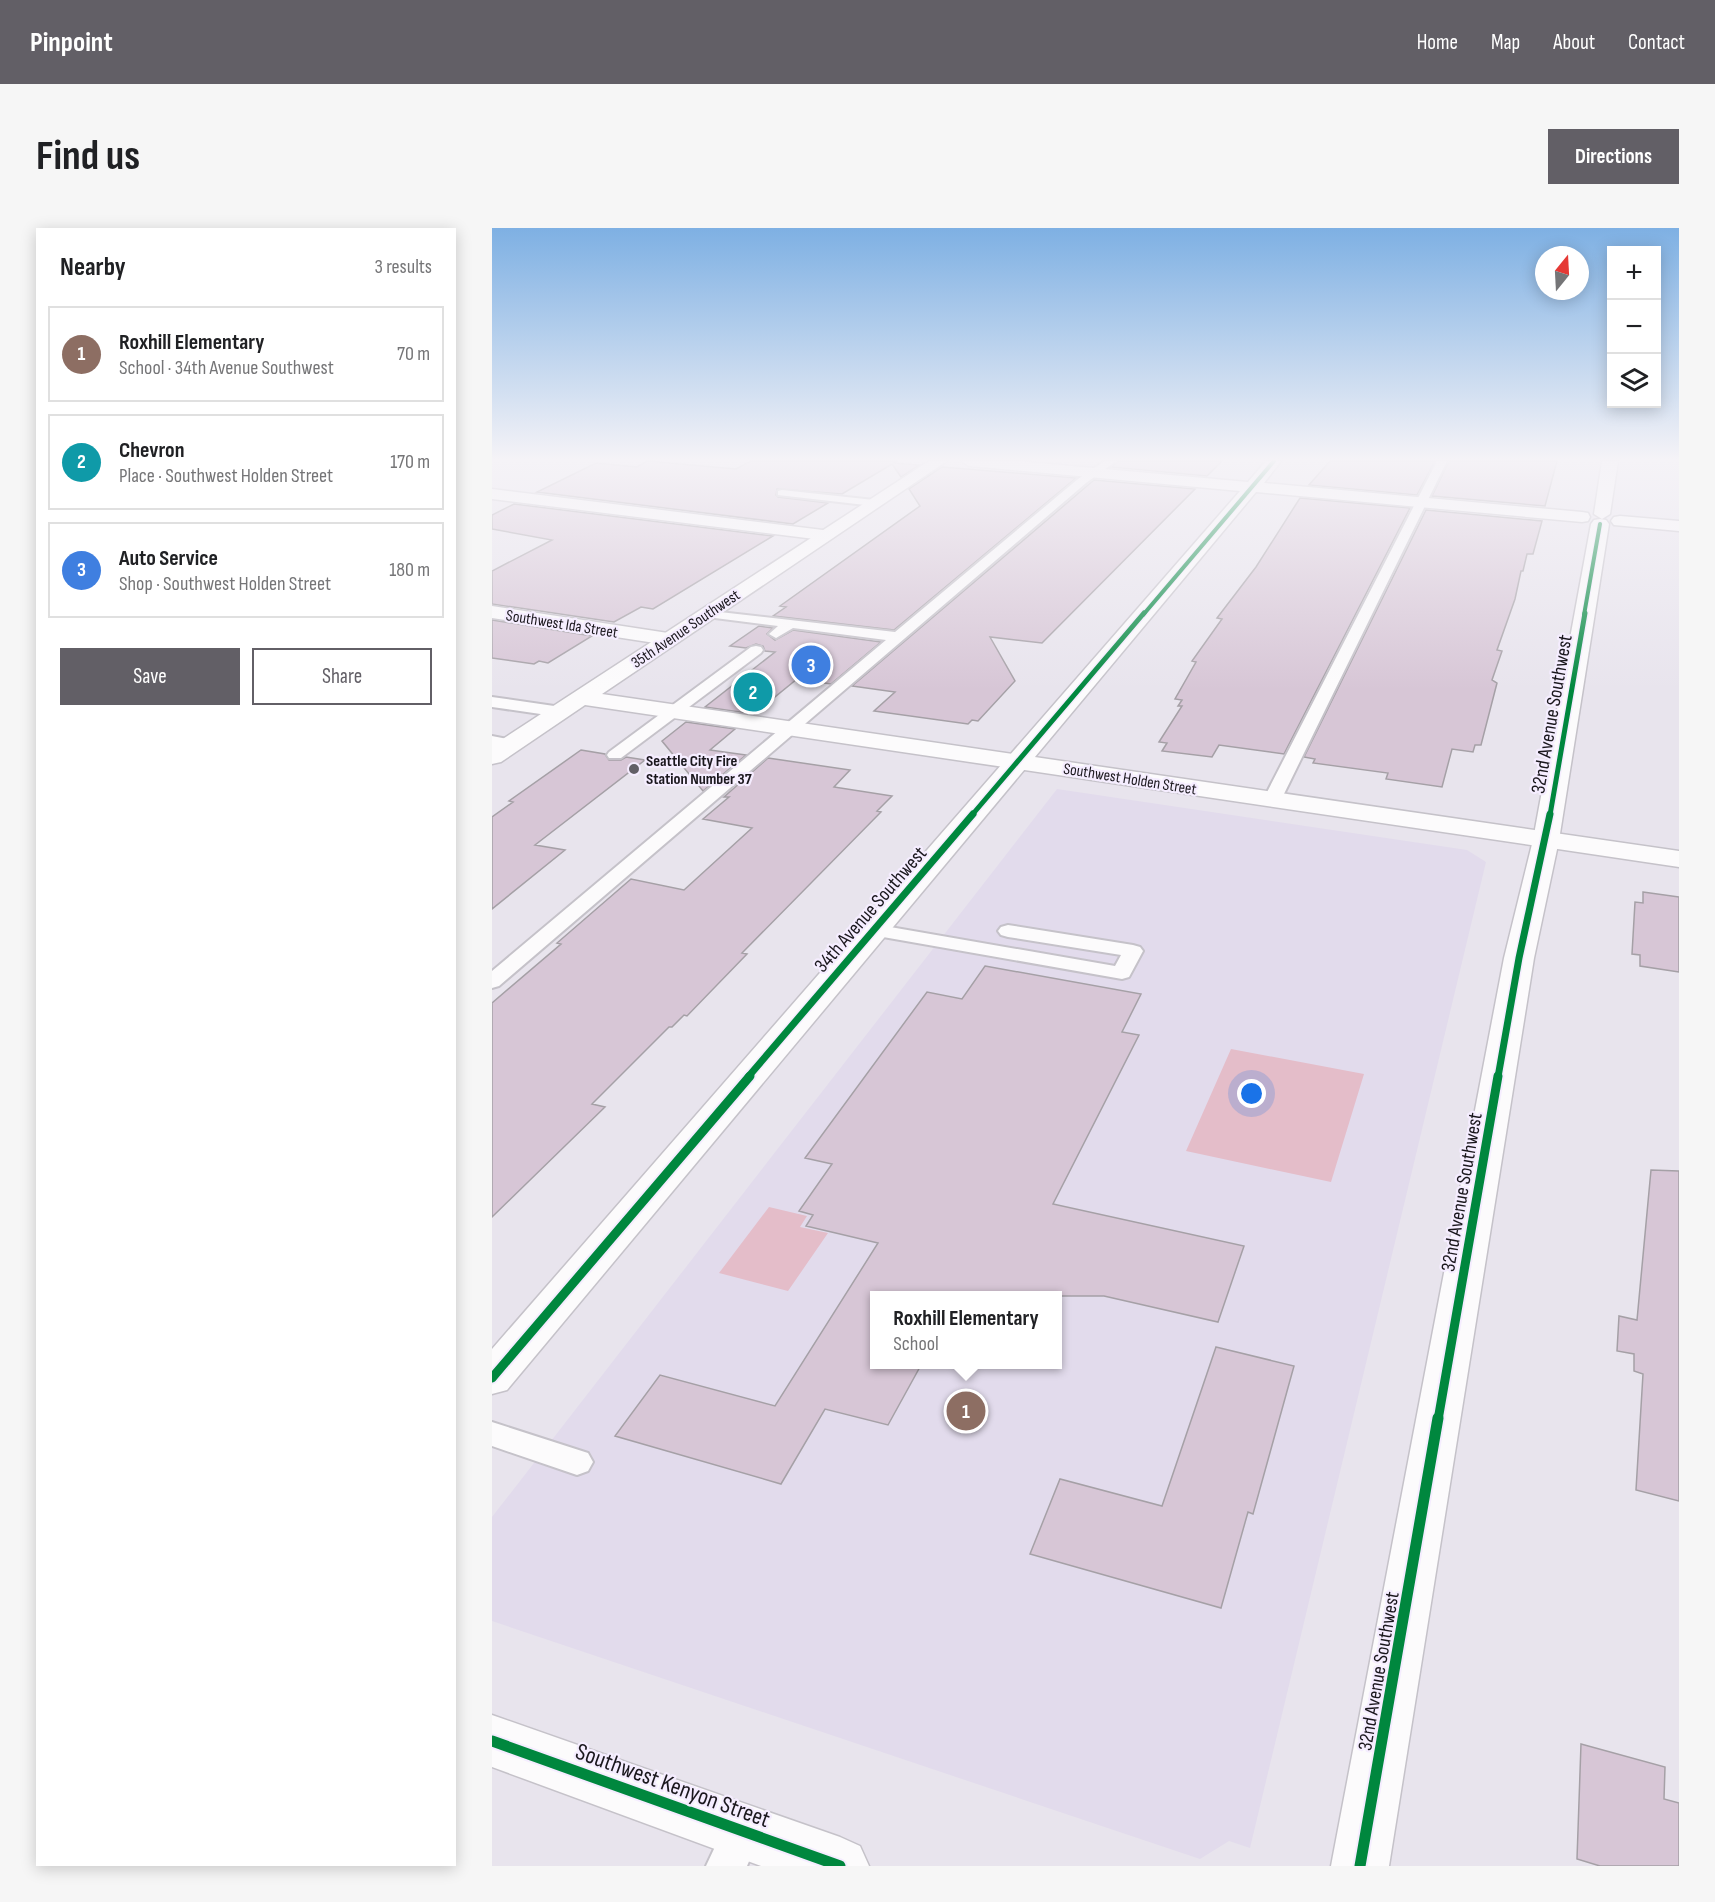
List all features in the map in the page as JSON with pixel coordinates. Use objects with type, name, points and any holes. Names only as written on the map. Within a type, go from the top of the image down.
[{"type":"street","name":"35th Avenue Southwest","points":[[492,757],[502,743],[561,712],[819,537]]},
{"type":"street","name":"34th Avenue Southwest","points":[[492,1378],[1209,537]]},
{"type":"street","name":"32nd Avenue Southwest","points":[[1360,1866],[1519,958],[1546,840],[1598,537]]},
{"type":"street","name":"Southwest Ida Street","points":[[492,612],[668,639]]},
{"type":"street","name":"Southwest Holden Street","points":[[582,698],[1679,859]]},
{"type":"street","name":"Southwest Kenyon Street","points":[[492,1741],[734,1849],[840,1866]]},
{"type":"lane","points":[[492,982],[1015,537]]},
{"type":"lane","points":[[1272,800],[1403,537]]},
{"type":"lane","points":[[707,613],[898,637]]},
{"type":"lane","points":[[777,634],[790,624]]},
{"type":"lane","points":[[615,755],[756,650]]},
{"type":"lane","points":[[492,702],[561,712]]},
{"type":"lane","points":[[634,842],[653,845]]},
{"type":"lane","points":[[873,930],[1122,973],[1133,951],[1008,931]]},
{"type":"lane","points":[[492,1434],[577,1462]]},
{"type":"shaded area","points":[[1057,789],[1467,850],[1486,862],[1250,1848],[1229,1841],[1200,1859],[492,1621],[492,1517]]},
{"type":"shaded area","points":[[1231,1049],[1364,1074],[1331,1182],[1186,1151]]},
{"type":"shaded area","points":[[769,1207],[807,1216],[800,1227],[828,1233],[788,1291],[719,1273]]},
{"type":"building","points":[[538,537],[771,537],[653,609],[641,607],[614,622],[492,604],[492,571],[552,540]]},
{"type":"building","points":[[876,537],[1005,537],[894,630],[773,616],[786,607],[780,606]]},
{"type":"building","points":[[1027,537],[1147,537],[1042,643],[990,637],[1015,681],[978,721],[972,720],[968,724],[874,711],[895,692],[852,686]]},
{"type":"building","points":[[1275,537],[1395,537],[1284,754],[1219,745],[1212,757],[1162,751],[1167,743],[1159,742],[1182,706],[1178,706],[1182,700],[1175,699],[1196,662],[1192,661],[1222,619],[1217,618],[1256,567]]},
{"type":"building","points":[[1412,537],[1538,537],[1533,554],[1527,554],[1515,599],[1497,650],[1502,651],[1492,680],[1497,683],[1481,745],[1475,745],[1473,752],[1452,749],[1442,787],[1386,779],[1388,773],[1313,763],[1315,759],[1304,757]]},
{"type":"building","points":[[492,620],[592,636],[548,663],[539,661],[534,664],[492,658]]},
{"type":"building","points":[[759,626],[773,628],[767,634],[775,640],[793,630],[881,642],[831,684],[797,679],[754,714],[705,707],[775,652],[765,651],[763,646],[756,644],[746,648],[730,646]]},
{"type":"building","points":[[686,722],[735,729],[710,750],[746,755],[703,791],[662,741]]},
{"type":"building","points":[[581,750],[605,754],[609,760],[621,760],[626,757],[645,760],[535,845],[565,850],[492,909],[492,817],[513,802],[509,801]]},
{"type":"building","points":[[768,758],[850,770],[834,787],[892,796],[877,811],[881,812],[742,953],[747,954],[687,1016],[684,1015],[672,1027],[669,1027],[592,1104],[605,1107],[492,1217],[492,1003],[561,944],[557,943],[631,879],[684,890],[752,828],[703,819]]},
{"type":"building","points":[[1643,892],[1679,897],[1679,972],[1640,966],[1640,955],[1632,954],[1635,902],[1643,903]]},
{"type":"building","points":[[985,966],[1141,994],[1122,1032],[1139,1035],[1053,1204],[1244,1246],[1218,1322],[1104,1296],[1062,1296],[1062,1291],[870,1291],[870,1369],[919,1369],[888,1425],[825,1409],[781,1484],[615,1436],[660,1375],[775,1406],[878,1243],[806,1226],[813,1215],[799,1211],[832,1164],[805,1158],[927,992],[962,999]]},
{"type":"building","points":[[1651,1170],[1679,1171],[1679,1501],[1636,1490],[1643,1374],[1634,1371],[1634,1354],[1617,1351],[1619,1316],[1637,1320]]},
{"type":"building","points":[[1216,1347],[1294,1366],[1253,1514],[1248,1512],[1221,1608],[1030,1554],[1060,1479],[1162,1506]]},
{"type":"building","points":[[1581,1744],[1665,1767],[1664,1799],[1679,1803],[1679,1866],[1600,1866],[1577,1859]]},
{"type":"cycle path","points":[[492,1378],[1209,537]]},
{"type":"cycle path","points":[[1360,1866],[1519,958],[1546,840],[1598,537]]},
{"type":"cycle path","points":[[492,1741],[840,1866]]},
{"type":"place","name":"Auto Service","points":[[811,665]]},
{"type":"place","name":"Chevron","points":[[753,692]]},
{"type":"place","name":"Seattle City Fire Station Number 37","points":[[634,769]]},
{"type":"place","name":"Roxhill Elementary","points":[[966,1411]]}]
